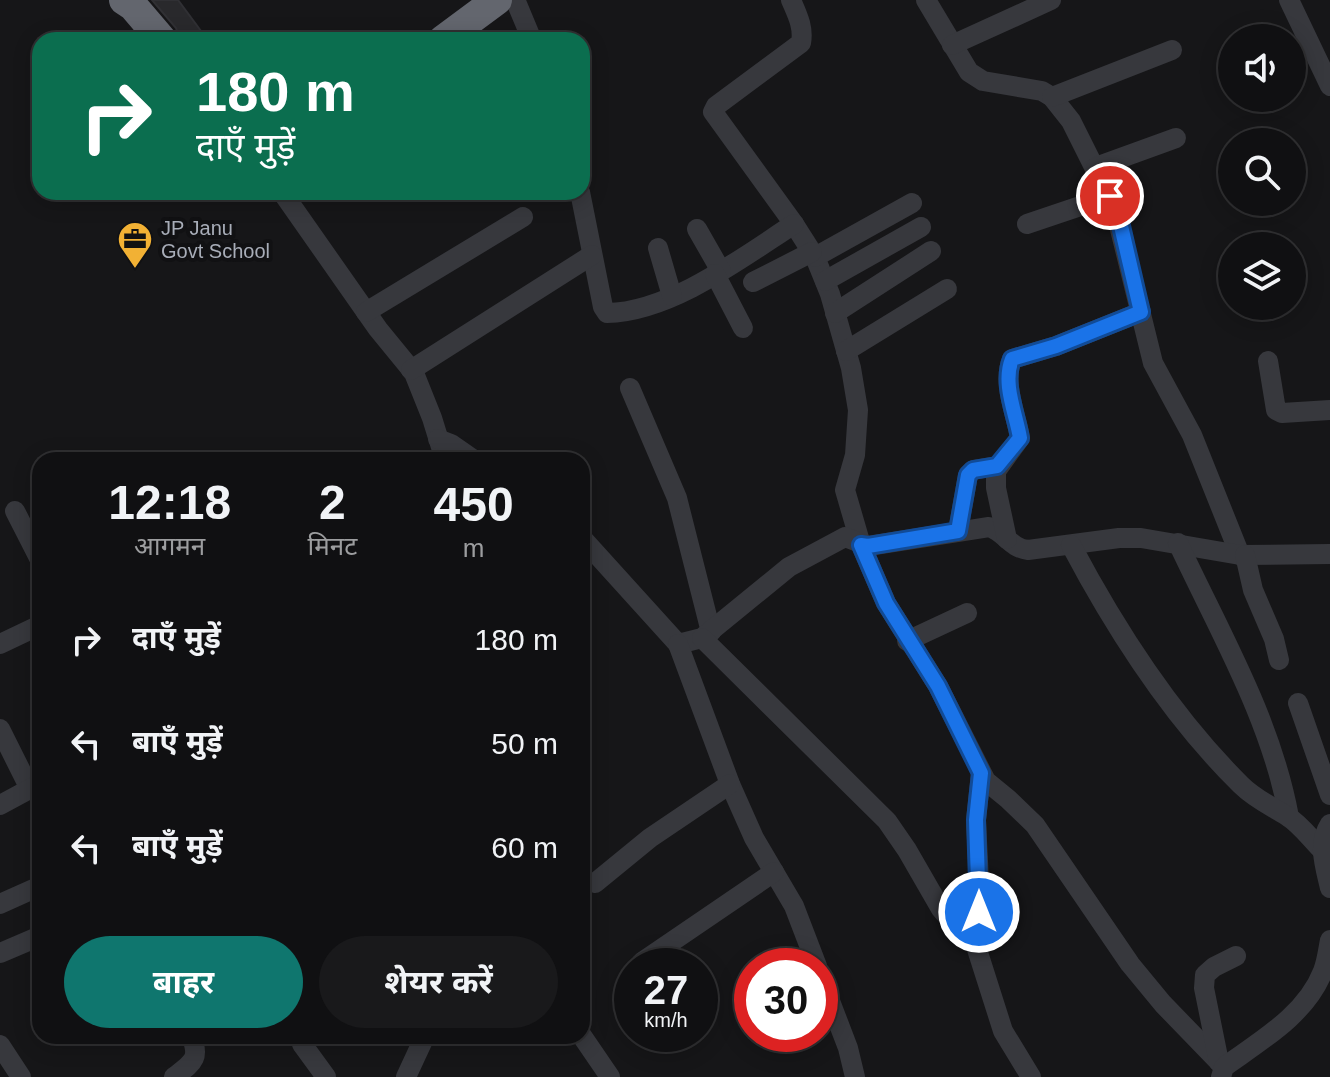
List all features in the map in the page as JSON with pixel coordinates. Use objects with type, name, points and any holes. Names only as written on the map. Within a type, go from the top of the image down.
[{"type":"highway","points":[[124,0],[155,32]]},
{"type":"highway","points":[[457,32],[512,1]]},
{"type":"highway","points":[[478,32],[512,1]]},
{"type":"street","points":[[791,0],[801,22],[801,43],[716,106],[713,112],[794,224],[825,281],[856,390],[855,455],[845,490],[861,545],[886,603],[938,686],[986,781],[1035,825],[1130,964],[1221,1069]]},
{"type":"street","points":[[926,0],[962,63],[983,81],[1027,86],[1052,97],[1071,121],[1096,167],[1121,226],[1153,363],[1192,435],[1242,555],[1279,660]]},
{"type":"street","points":[[952,45],[1051,0]]},
{"type":"street","points":[[1289,0],[1325,62],[1330,86]]},
{"type":"street","points":[[512,1],[528,32]]},
{"type":"street","points":[[1052,97],[1172,50]]},
{"type":"street","points":[[1096,167],[1176,138]]},
{"type":"street","points":[[1027,224],[1110,196]]},
{"type":"street","points":[[288,200],[411,370],[440,452]]},
{"type":"street","points":[[582,200],[603,307],[607,313],[642,307],[672,296],[718,272],[794,224]]},
{"type":"street","points":[[753,282],[912,203]]},
{"type":"street","points":[[366,312],[523,217]]},
{"type":"street","points":[[825,281],[921,227]]},
{"type":"street","points":[[697,229],[743,328]]},
{"type":"street","points":[[658,248],[672,296]]},
{"type":"street","points":[[835,313],[931,251]]},
{"type":"street","points":[[411,370],[592,255]]},
{"type":"street","points":[[846,351],[947,289]]},
{"type":"street","points":[[1007,539],[996,488],[997,466],[1020,438],[1010,395],[1012,359],[1067,342],[1141,312]]},
{"type":"street","points":[[1268,361],[1276,410],[1282,413],[1330,410]]},
{"type":"street","points":[[630,388],[677,498],[706,635],[887,821],[947,917],[954,921],[968,921],[979,912],[976,820],[981,773]]},
{"type":"street","points":[[443,452],[451,444],[462,452]]},
{"type":"street","points":[[958,531],[968,475],[973,470],[997,466]]},
{"type":"street","points":[[15,511],[32,544]]},
{"type":"street","points":[[678,644],[706,635],[804,557],[845,537],[868,546],[989,527],[1013,546],[1028,550],[1119,538],[1178,543],[1242,555],[1330,554]]},
{"type":"street","points":[[1178,543],[1263,721],[1279,770],[1289,817]]},
{"type":"street","points":[[1071,545],[1123,637],[1190,727],[1244,788],[1268,807],[1289,817],[1322,850]]},
{"type":"street","points":[[590,547],[678,644],[730,784],[754,838],[794,906],[810,948]]},
{"type":"street","points":[[907,641],[967,613]]},
{"type":"street","points":[[0,644],[32,629]]},
{"type":"street","points":[[1298,703],[1330,795]]},
{"type":"street","points":[[0,729],[32,781]]},
{"type":"street","points":[[595,883],[650,838],[730,784]]},
{"type":"street","points":[[0,805],[32,788]]},
{"type":"street","points":[[1330,824],[1324,834],[1322,850],[1330,888]]},
{"type":"street","points":[[663,948],[774,872]]},
{"type":"street","points":[[0,904],[32,890]]},
{"type":"street","points":[[968,921],[1003,1031],[1031,1077]]},
{"type":"street","points":[[0,953],[32,939]]},
{"type":"street","points":[[1221,1069],[1300,1007],[1323,970],[1330,940]]},
{"type":"street","points":[[1221,1069],[1204,988],[1205,975],[1236,956]]},
{"type":"street","points":[[838,1022],[855,1077]]},
{"type":"street","points":[[174,1077],[193,1061],[196,1055],[193,1044]]},
{"type":"street","points":[[302,1044],[326,1077]]},
{"type":"street","points":[[406,1077],[421,1044]]},
{"type":"street","points":[[587,1044],[610,1077]]},
{"type":"building","points":[[152,0],[178,0],[201,31],[177,32]]},
{"type":"place","name":"JP Janu Govt School","points":[[135,270]]},
{"type":"route","points":[[979,912],[976,820],[981,773],[938,686],[895,621],[861,545],[958,531],[968,475],[973,470],[997,466],[1020,438],[1010,395],[1012,359],[1056,346],[1141,312],[1121,226],[1110,196]]}]
